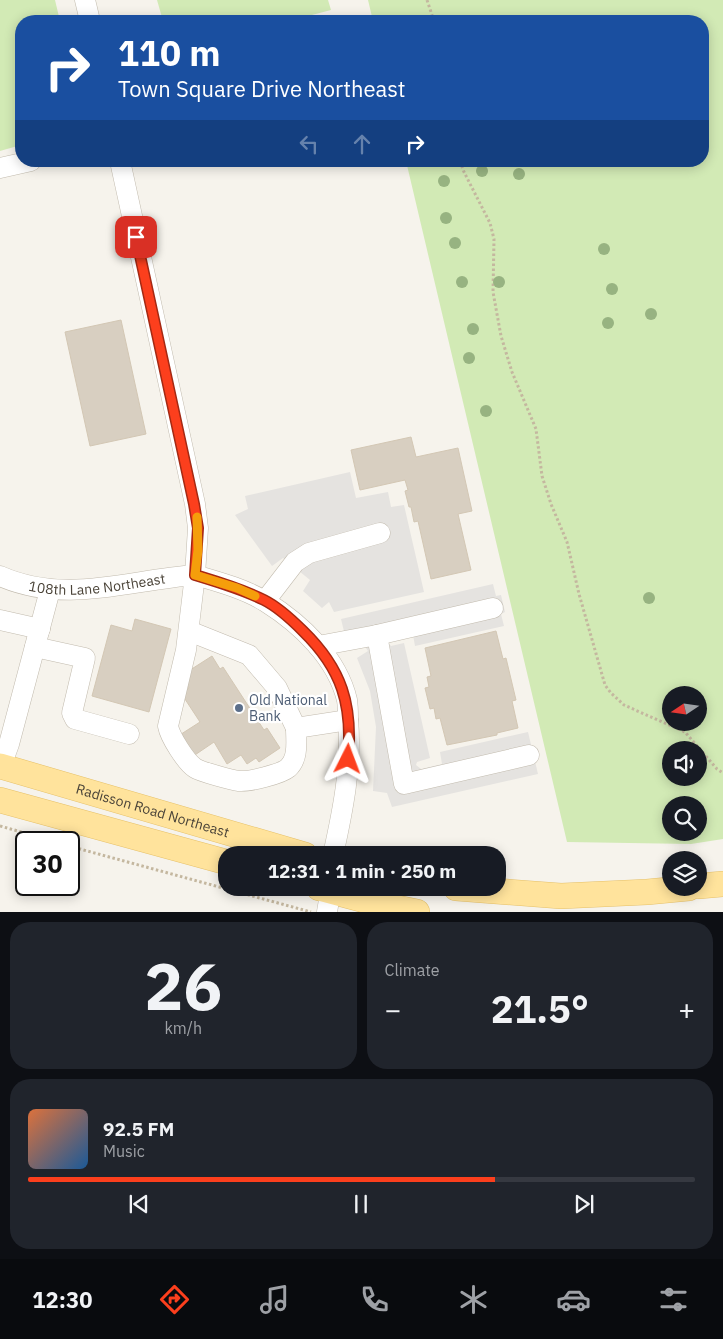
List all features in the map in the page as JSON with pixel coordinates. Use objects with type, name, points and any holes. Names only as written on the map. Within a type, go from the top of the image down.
[{"type":"main road","name":"Radisson Road Northeast","points":[[0,766],[274,846]]},
{"type":"main road","points":[[0,800],[218,860]]},
{"type":"main road","points":[[707,885],[723,884]]},
{"type":"main road","points":[[506,892],[561,896],[662,891]]},
{"type":"main road","points":[[337,896],[417,912]]},
{"type":"street","points":[[85,0],[89,15]]},
{"type":"street","points":[[0,168],[15,165]]},
{"type":"street","points":[[121,167],[198,528],[189,631],[168,726],[169,732],[188,763],[196,769],[240,781],[252,780],[288,768],[297,752],[296,728],[277,688],[249,655],[189,631]]},
{"type":"street","points":[[266,601],[295,562],[309,553],[380,533]]},
{"type":"street","points":[[195,575],[237,588],[266,601],[293,621],[318,646],[335,670],[347,700],[350,740],[345,798],[335,846]]},
{"type":"street","name":"108th Lane Northeast","points":[[0,576],[50,590],[81,591],[195,575]]},
{"type":"street","points":[[0,766],[9,744],[50,590]]},
{"type":"street","points":[[318,646],[377,635],[493,608]]},
{"type":"street","points":[[0,620],[85,658],[72,713],[75,719],[128,734]]},
{"type":"street","points":[[377,635],[404,784],[528,755]]},
{"type":"street","points":[[296,728],[348,720]]},
{"type":"path","points":[[427,0],[432,15]]},
{"type":"path","points":[[462,167],[490,223],[494,239],[493,292],[501,336],[512,372],[536,428],[542,476],[551,504],[567,542],[579,594],[605,685],[624,704],[685,732],[717,769],[723,773]]},
{"type":"path","points":[[0,826],[18,831]]},
{"type":"path","points":[[80,849],[311,912]]},
{"type":"green space","points":[[0,0],[55,0],[59,15],[15,15],[15,147],[0,151]]},
{"type":"green space","points":[[157,0],[328,0],[331,10],[312,15],[161,15]]},
{"type":"green space","points":[[368,0],[723,0],[723,839],[691,844],[567,842],[407,167],[709,167],[709,15],[372,15]]},
{"type":"shaded area","points":[[350,472],[356,498],[388,492],[391,507],[404,505],[424,592],[334,612],[329,602],[322,608],[303,591],[310,580],[283,558],[272,566],[235,515],[248,509],[245,496]]},
{"type":"shaded area","points":[[493,584],[496,596],[501,595],[505,612],[501,614],[504,626],[415,646],[413,635],[390,640],[389,644],[391,646],[404,643],[430,758],[417,762],[416,765],[421,769],[442,764],[440,752],[528,732],[538,774],[392,807],[387,793],[373,791],[376,727],[370,691],[357,658],[368,651],[364,645],[348,648],[341,619]]},
{"type":"building","points":[[121,320],[146,434],[90,446],[65,332]]},
{"type":"building","points":[[411,437],[416,457],[458,448],[472,511],[458,514],[471,570],[431,579],[418,521],[414,522],[411,507],[409,507],[405,491],[408,490],[405,480],[360,490],[351,450]]},
{"type":"building","points":[[135,619],[171,629],[149,712],[92,696],[111,625],[132,631]]},
{"type":"building","points":[[496,631],[503,659],[506,658],[516,700],[512,701],[518,728],[497,733],[497,735],[447,745],[440,718],[436,719],[434,708],[430,709],[425,688],[429,687],[427,677],[431,676],[425,648]]},
{"type":"building","points":[[212,656],[220,669],[223,667],[264,730],[267,728],[280,748],[259,762],[256,758],[247,764],[241,755],[227,764],[214,742],[189,759],[175,738],[200,722],[181,693],[189,688],[185,682],[187,672]]},
{"type":"slow traffic","points":[[197,517],[198,550],[195,575],[237,588],[255,596]]},
{"type":"place","name":"Old National Bank","points":[[239,708]]},
{"type":"route","points":[[136,237],[194,504],[198,528],[195,575],[237,588],[266,601],[293,621],[318,646],[335,670],[347,700],[350,740],[348,759]]}]
